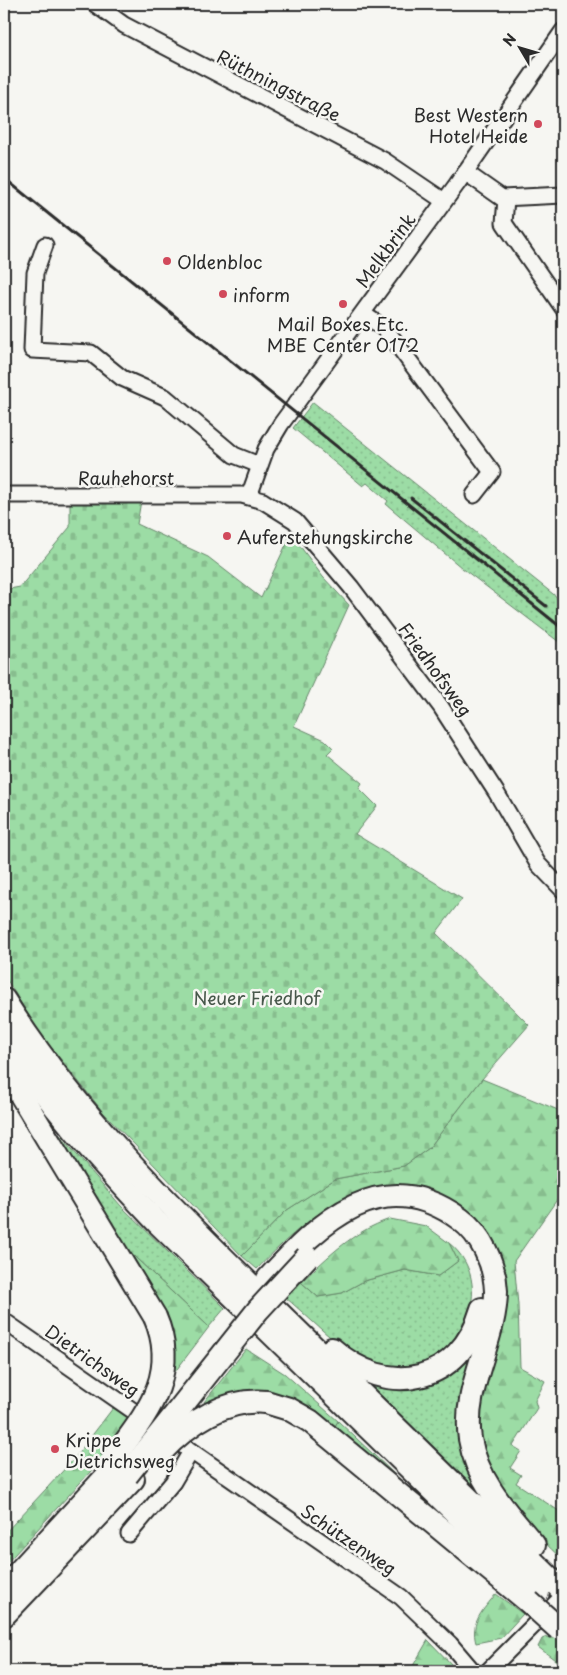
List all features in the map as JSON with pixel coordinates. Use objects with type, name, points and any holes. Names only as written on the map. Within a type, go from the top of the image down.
[{"type":"highway","points":[[4,1000],[45,1062],[115,1147],[171,1208],[275,1309],[552,1587]]},
{"type":"highway","points":[[4,1035],[61,1116],[102,1164],[157,1222],[552,1587]]},
{"type":"highway","points":[[4,1067],[155,1317],[162,1341],[164,1362],[160,1384],[122,1471]]},
{"type":"highway","points":[[4,1615],[73,1541],[122,1471],[258,1310],[330,1219],[350,1207],[384,1196],[421,1199],[437,1204],[464,1222],[476,1235],[489,1260],[496,1292],[469,1415],[474,1455],[498,1502],[552,1587],[562,1626]]},
{"type":"highway","points":[[275,1309],[299,1320],[350,1363],[367,1372],[385,1378],[407,1378],[427,1375],[446,1365],[459,1353],[478,1323],[483,1305],[483,1288],[475,1257],[460,1236],[449,1226],[424,1212],[394,1207],[377,1210],[356,1218],[302,1252]]},
{"type":"highway","points":[[4,1588],[90,1495],[122,1471],[207,1415],[239,1402],[266,1402],[289,1409],[310,1421],[552,1587]]},
{"type":"street","name":"Rüthningstraße","points":[[94,4],[124,25],[385,162],[444,201]]},
{"type":"street","name":"Melkbrink","points":[[249,496],[259,466],[278,429],[465,172],[563,31]]},
{"type":"street","points":[[465,172],[506,199],[563,195]]},
{"type":"street","points":[[506,199],[504,223],[563,308]]},
{"type":"street","points":[[45,245],[35,274],[32,350],[91,353],[122,378],[165,397],[234,455],[259,466]]},
{"type":"street","points":[[362,314],[386,330],[492,472],[474,495]]},
{"type":"street","name":"Rauhehorst","points":[[4,495],[249,496]]},
{"type":"street","name":"Friedhofsweg","points":[[249,496],[266,503],[295,521],[352,587],[441,707],[496,792],[538,864],[563,890]]},
{"type":"street","name":"Dietrichsweg","points":[[4,1321],[160,1430]]},
{"type":"street","name":"Schützenweg","points":[[160,1430],[190,1453],[401,1597],[450,1644],[473,1671]]},
{"type":"street","points":[[129,1534],[174,1482],[190,1453]]},
{"type":"street","points":[[488,1671],[552,1587]]},
{"type":"green space","points":[[313,402],[563,602],[563,645],[462,568],[386,504],[388,501],[367,483],[363,486],[293,428]]},
{"type":"green space","name":"Neuer Friedhof","points":[[142,495],[137,524],[208,557],[261,598],[291,534],[323,577],[349,605],[294,726],[325,740],[333,748],[327,754],[362,783],[359,788],[377,806],[355,834],[462,899],[436,933],[529,1025],[482,1079],[429,1148],[404,1166],[335,1179],[287,1210],[242,1256],[103,1112],[38,1031],[4,975],[4,590],[20,587],[70,527],[70,496]]},
{"type":"green space","points":[[482,1079],[563,1112],[563,1191],[514,1261],[518,1305],[520,1367],[545,1381],[535,1401],[537,1408],[513,1446],[521,1451],[510,1468],[521,1475],[516,1483],[559,1511],[563,1504],[563,1560],[539,1537],[504,1493],[486,1463],[481,1448],[478,1435],[479,1408],[502,1315],[471,1224],[463,1208],[433,1192],[407,1186],[382,1187],[358,1193],[335,1203],[293,1234],[257,1269],[242,1256],[287,1210],[335,1179],[404,1166],[429,1148]]},
{"type":"green space","points":[[41,1113],[121,1206],[225,1308],[209,1327],[119,1242]]},
{"type":"green space","points":[[390,1219],[426,1226],[449,1243],[458,1261],[438,1276],[405,1270],[364,1281],[342,1293],[318,1297],[301,1282],[342,1245],[376,1224]]},
{"type":"green space","points":[[119,1242],[209,1327],[171,1377],[175,1355],[174,1340],[137,1265]]},
{"type":"green space","points":[[449,1243],[465,1262],[472,1284],[471,1307],[463,1328],[448,1347],[429,1361],[407,1368],[381,1366],[367,1361],[330,1337],[286,1298],[301,1282],[318,1297],[342,1293],[364,1281],[405,1270],[438,1276],[458,1261]]},
{"type":"green space","points":[[475,1342],[480,1492],[363,1379],[388,1385]]},
{"type":"green space","points":[[246,1349],[285,1374],[338,1421],[332,1431],[263,1391],[245,1391],[209,1406],[204,1402]]},
{"type":"green space","points":[[113,1408],[129,1418],[101,1460],[4,1566],[4,1534],[74,1459]]},
{"type":"green space","points":[[338,1421],[480,1555],[332,1431]]},
{"type":"green space","points":[[496,1594],[523,1614],[501,1638],[476,1643],[476,1622],[482,1611]]},
{"type":"green space","points":[[547,1637],[557,1639],[563,1645],[563,1666],[538,1647],[542,1639]]},
{"type":"green space","points":[[428,1640],[455,1668],[456,1671],[410,1671]]},
{"type":"railway","points":[[4,178],[563,629]]},
{"type":"railway","points":[[411,498],[546,606]]},
{"type":"place","name":"Best Western Hotel Heide","points":[[538,124]]},
{"type":"place","name":"Oldenbloc","points":[[167,261]]},
{"type":"place","name":"inform","points":[[223,294]]},
{"type":"place","name":"Mail Boxes Etc. MBE Center 0172","points":[[343,304]]},
{"type":"place","name":"Auferstehungskirche","points":[[227,536]]},
{"type":"place","name":"Krippe Dietrichsweg","points":[[55,1449]]}]
